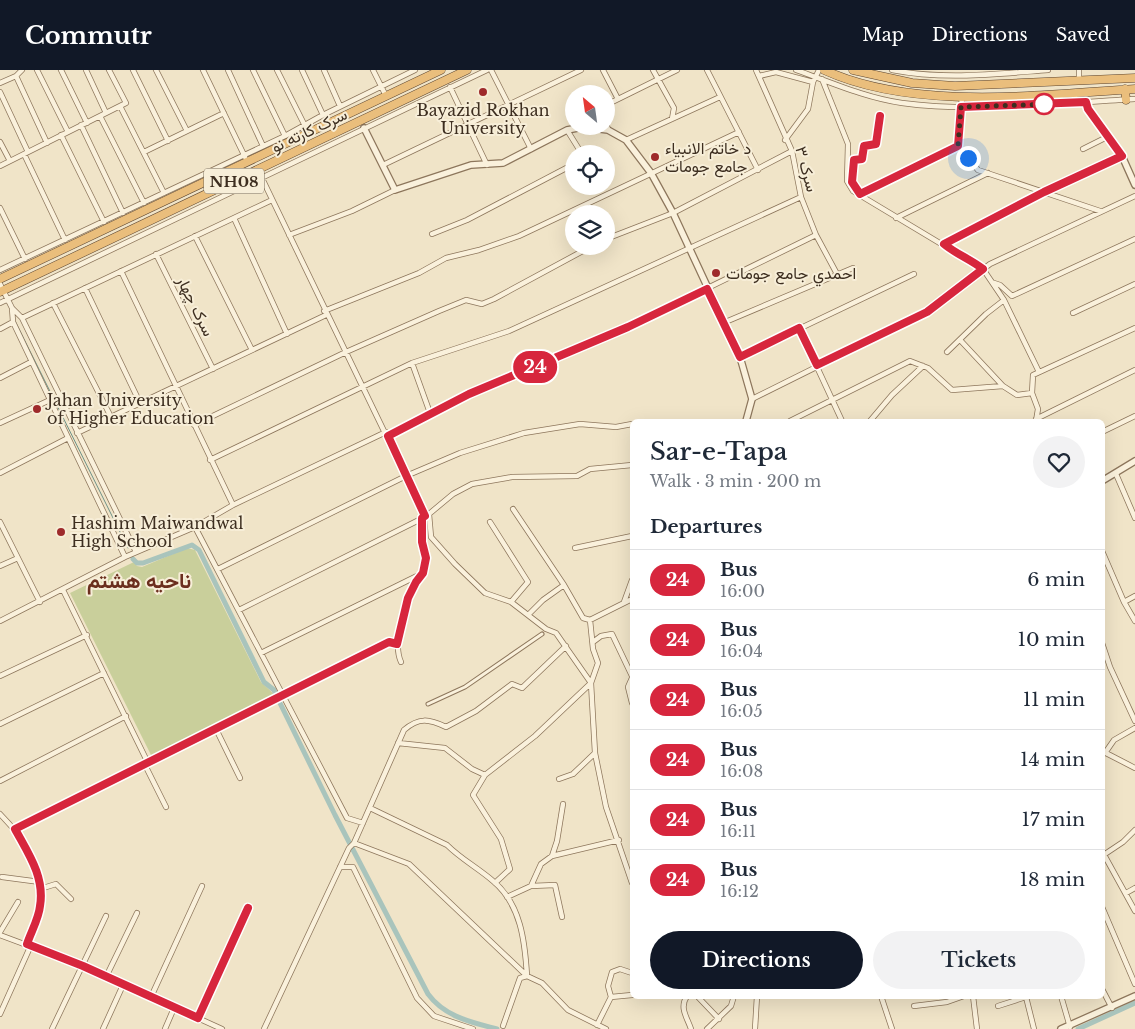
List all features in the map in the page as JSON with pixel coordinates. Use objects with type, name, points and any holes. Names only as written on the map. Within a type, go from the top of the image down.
[{"type":"highway","name":"سرک کارته نو","points":[[0,279],[248,164],[441,70]]},
{"type":"highway","name":"سرک کارته نو","points":[[1,289],[468,70]]},
{"type":"highway","points":[[824,70],[862,83],[910,93],[962,97],[1135,88]]},
{"type":"highway","points":[[852,70],[864,74],[881,74],[912,83],[955,86],[1135,78]]},
{"type":"highway","points":[[862,83],[864,74]]},
{"type":"highway","points":[[910,93],[912,83]]},
{"type":"highway","points":[[1125,89],[1126,100]]},
{"type":"street","points":[[0,83],[16,76],[21,70]]},
{"type":"street","points":[[37,70],[68,132]]},
{"type":"street","points":[[61,70],[87,123]]},
{"type":"street","points":[[86,70],[106,113]]},
{"type":"street","points":[[0,166],[126,103],[109,70]]},
{"type":"street","points":[[133,70],[168,140]]},
{"type":"street","points":[[156,70],[187,131]]},
{"type":"street","points":[[203,70],[248,164]]},
{"type":"street","points":[[228,70],[263,146]]},
{"type":"street","points":[[253,70],[285,136]]},
{"type":"street","points":[[277,70],[304,126]]},
{"type":"street","points":[[302,70],[323,115]]},
{"type":"street","points":[[324,70],[340,106]]},
{"type":"street","points":[[373,70],[386,96]]},
{"type":"street","points":[[0,270],[244,156],[413,70]]},
{"type":"street","points":[[0,303],[487,70]]},
{"type":"street","points":[[491,70],[530,149]]},
{"type":"street","points":[[383,166],[582,70]]},
{"type":"street","points":[[603,70],[618,99]]},
{"type":"street","points":[[653,70],[674,108],[672,118]]},
{"type":"street","points":[[615,100],[677,70]]},
{"type":"street","points":[[707,70],[758,170]]},
{"type":"street","name":"سرک ۳","points":[[756,70],[785,140],[792,151],[801,197],[816,234],[837,274]]},
{"type":"street","points":[[796,70],[814,79]]},
{"type":"street","points":[[785,140],[808,110],[814,79],[819,70]]},
{"type":"street","points":[[892,70],[934,75],[1048,70]]},
{"type":"street","points":[[1079,81],[1080,70]]},
{"type":"street","points":[[1030,71],[1031,83]]},
{"type":"street","points":[[759,76],[776,72],[822,80],[859,93],[901,103],[961,107],[1135,99]]},
{"type":"street","points":[[992,72],[995,84]]},
{"type":"street","points":[[16,76],[47,143]]},
{"type":"street","points":[[822,80],[848,144],[847,181],[853,191],[983,269],[1004,300],[1039,372]]},
{"type":"street","points":[[450,87],[487,164]]},
{"type":"street","points":[[0,92],[65,240]]},
{"type":"street","points":[[626,140],[720,97]]},
{"type":"street","points":[[962,97],[958,146],[978,170],[1100,211]]},
{"type":"street","points":[[1086,102],[1088,109],[1122,156],[1135,185]]},
{"type":"street","points":[[120,106],[164,193]]},
{"type":"street","points":[[144,152],[224,113]]},
{"type":"street","points":[[100,116],[144,203]]},
{"type":"street","points":[[860,194],[852,182],[854,160],[862,159],[864,146],[876,144],[880,116]]},
{"type":"street","points":[[81,126],[124,213]]},
{"type":"street","points":[[364,128],[395,190]]},
{"type":"street","points":[[289,235],[334,219],[395,190],[471,165],[503,163],[565,131]]},
{"type":"street","points":[[77,433],[287,334],[325,313],[419,273],[446,258],[479,250],[518,236],[739,132]]},
{"type":"street","points":[[615,134],[626,140],[651,173],[673,213],[740,357],[749,382],[752,399],[747,419]]},
{"type":"street","points":[[61,135],[104,222]]},
{"type":"street","points":[[1083,149],[1109,136]]},
{"type":"street","points":[[0,142],[10,161]]},
{"type":"street","points":[[860,194],[958,146]]},
{"type":"street","points":[[615,236],[673,213],[792,151]]},
{"type":"street","points":[[944,244],[1044,192],[1122,156]]},
{"type":"street","points":[[432,234],[466,220],[565,169]]},
{"type":"street","points":[[258,170],[325,313],[387,434],[425,516],[431,536],[455,564],[485,593],[511,602],[546,629],[556,633],[591,683]]},
{"type":"street","points":[[896,218],[988,173]]},
{"type":"street","points":[[752,399],[817,365],[927,312],[983,269],[1100,211],[1135,196]]},
{"type":"street","points":[[210,460],[364,388],[412,363],[509,332],[801,197]]},
{"type":"street","points":[[22,318],[272,200]]},
{"type":"street","points":[[0,208],[25,259]]},
{"type":"street","points":[[234,218],[287,334]]},
{"type":"street","points":[[0,621],[136,552],[195,527],[233,505],[469,394],[628,327],[816,234]]},
{"type":"street","points":[[195,236],[252,350]]},
{"type":"street","points":[[994,283],[1000,285],[1012,296],[1135,239]]},
{"type":"street","name":"سرک چهار","points":[[156,254],[213,369]]},
{"type":"street","points":[[194,425],[346,352],[466,300],[482,304],[494,299],[575,255]]},
{"type":"street","points":[[723,322],[802,291],[853,268]]},
{"type":"street","points":[[121,271],[233,505]]},
{"type":"street","points":[[740,357],[914,274]]},
{"type":"street","points":[[1073,313],[1135,284]]},
{"type":"street","points":[[85,288],[140,404]]},
{"type":"street","points":[[1,289],[12,308],[22,318],[136,552]]},
{"type":"street","points":[[947,352],[961,341],[986,314],[1004,300]]},
{"type":"street","points":[[54,303],[111,417]]},
{"type":"street","points":[[12,308],[13,322],[31,362],[125,558]]},
{"type":"street","points":[[0,329],[13,322]]},
{"type":"street","points":[[799,328],[841,419]]},
{"type":"street","points":[[1036,419],[1038,409],[1032,394],[1032,376],[1135,328]]},
{"type":"street","points":[[961,341],[1003,386],[1018,395],[1032,394]]},
{"type":"street","points":[[794,419],[834,401],[910,361],[928,368],[952,390],[1003,386]]},
{"type":"street","points":[[0,378],[31,362]]},
{"type":"street","points":[[412,363],[430,413]]},
{"type":"street","points":[[872,419],[892,395],[923,366]]},
{"type":"street","points":[[1038,419],[1135,370]]},
{"type":"street","points":[[0,423],[50,400]]},
{"type":"street","points":[[1105,431],[1135,416]]},
{"type":"street","points":[[218,569],[406,476],[460,453],[524,433],[580,424],[616,427],[630,424]]},
{"type":"street","points":[[0,472],[68,438]]},
{"type":"street","points":[[1105,480],[1135,461]]},
{"type":"street","points":[[239,610],[425,516],[453,494],[472,484],[512,476],[578,476],[590,469],[630,464]]},
{"type":"street","points":[[1116,474],[1134,509],[1135,518]]},
{"type":"street","points":[[513,509],[564,585],[581,615],[590,620]]},
{"type":"street","points":[[401,662],[397,654],[397,644],[408,598],[423,573],[426,558],[422,542],[425,516]]},
{"type":"street","points":[[0,522],[40,602]]},
{"type":"street","points":[[490,522],[528,582],[511,602]]},
{"type":"street","points":[[195,527],[261,653],[279,698],[347,818],[363,823]]},
{"type":"street","points":[[575,548],[630,536]]},
{"type":"street","points":[[0,566],[18,558]]},
{"type":"street","points":[[1105,558],[1124,602],[1135,621]]},
{"type":"street","points":[[261,653],[423,573]]},
{"type":"street","points":[[528,615],[564,585]]},
{"type":"street","points":[[624,602],[630,586]]},
{"type":"street","points":[[63,590],[126,716],[166,806]]},
{"type":"street","points":[[1124,602],[1135,596]]},
{"type":"street","points":[[590,620],[630,600]]},
{"type":"street","points":[[590,620],[598,663],[591,683],[595,753],[606,807],[630,876]]},
{"type":"street","points":[[428,704],[465,687],[542,634]]},
{"type":"street","points":[[593,642],[602,636],[612,634],[630,673]]},
{"type":"street","points":[[0,676],[87,635]]},
{"type":"street","points":[[15,829],[389,642],[397,644]]},
{"type":"street","points":[[264,1029],[349,848],[354,843],[404,730],[418,720],[427,720],[446,727],[476,711],[512,684],[522,688],[566,646]]},
{"type":"street","points":[[1105,652],[1135,721]]},
{"type":"street","points":[[0,724],[104,673]]},
{"type":"street","points":[[630,682],[628,687],[630,695]]},
{"type":"street","points":[[495,882],[510,868],[500,839],[473,795],[485,775],[534,736],[591,683]]},
{"type":"street","points":[[0,781],[126,716]]},
{"type":"street","points":[[1105,751],[1114,740],[1135,728]]},
{"type":"street","points":[[216,729],[240,778]]},
{"type":"street","points":[[398,742],[445,748],[472,769],[485,775]]},
{"type":"street","points":[[559,779],[573,774],[595,753]]},
{"type":"street","points":[[1105,753],[1135,768]]},
{"type":"street","points":[[552,856],[557,841],[563,804]]},
{"type":"street","points":[[370,808],[448,846],[455,854],[495,882],[507,897],[517,915],[526,943],[527,976]]},
{"type":"street","points":[[0,814],[15,829],[36,869],[40,882],[40,907],[29,944],[0,1014]]},
{"type":"street","points":[[1105,851],[1123,842],[1135,830]]},
{"type":"street","points":[[531,886],[541,864],[552,856],[619,840]]},
{"type":"street","points":[[354,843],[409,864],[527,976],[542,983],[568,1010],[606,1029]]},
{"type":"street","points":[[1105,854],[1135,911]]},
{"type":"street","points":[[340,867],[353,867],[417,998],[434,1016],[473,1029]]},
{"type":"street","points":[[2,878],[40,882]]},
{"type":"street","points":[[40,889],[56,884],[72,900]]},
{"type":"street","points":[[507,897],[531,886],[555,885],[562,917]]},
{"type":"street","points":[[151,998],[202,886]]},
{"type":"street","points":[[1126,892],[1135,888]]},
{"type":"street","points":[[18,902],[0,934],[83,966],[198,1018],[213,1027],[222,1029]]},
{"type":"street","points":[[198,1018],[248,908]]},
{"type":"street","points":[[106,977],[137,913]]},
{"type":"street","points":[[1105,914],[1135,984]]},
{"type":"street","points":[[52,1029],[106,916]]},
{"type":"street","points":[[597,1025],[611,997],[608,986],[612,972],[620,969],[630,972]]},
{"type":"street","points":[[503,1026],[520,978],[527,976]]},
{"type":"street","points":[[103,1029],[123,985]]},
{"type":"street","points":[[611,997],[630,995]]},
{"type":"street","points":[[1105,995],[1112,1008]]},
{"type":"street","points":[[1061,1029],[1112,1008],[1135,996]]},
{"type":"street","points":[[685,999],[683,1008],[691,1029]]},
{"type":"street","points":[[700,999],[719,1019]]},
{"type":"street","points":[[707,1029],[719,1019],[730,1006],[733,999]]},
{"type":"street","points":[[755,1029],[757,999]]},
{"type":"street","points":[[882,999],[892,1029]]},
{"type":"street","points":[[914,1006],[946,999]]},
{"type":"street","points":[[973,999],[977,1029]]},
{"type":"street","points":[[998,1006],[1021,999]]},
{"type":"street","points":[[1028,999],[1034,1029]]},
{"type":"street","points":[[1061,999],[1070,1026]]},
{"type":"street","points":[[164,1029],[174,1008]]},
{"type":"green space","points":[[187,548],[195,550],[261,682],[274,694],[152,757],[70,593],[134,562],[137,566],[142,567]]},
{"type":"waterway","points":[[15,321],[128,548]]},
{"type":"waterway","points":[[133,559],[137,563],[143,563],[192,545],[199,550],[264,682],[274,690],[335,815],[428,994],[442,1008],[459,1018],[497,1029]]},
{"type":"waterway","points":[[1078,1029],[1135,1003]]},
{"type":"bus line","name":"24","points":[[248,908],[198,1018],[83,966],[27,944],[40,907],[40,882],[36,869],[15,829],[389,642],[397,644],[408,598],[423,573],[426,558],[422,542],[422,518],[425,516],[388,436],[469,394],[628,327],[707,289],[740,357],[799,328],[817,365],[927,312],[983,269],[970,260],[954,253],[944,244],[1044,192],[1122,156],[1088,109],[1086,102],[961,107],[958,146],[860,194],[852,182],[854,160],[862,159],[864,146],[876,144],[880,116]]},
{"type":"place","name":"Bayazid Rokhan University","points":[[483,92]]},
{"type":"place","name":"د خاتم الانبیاء جامع جومات","points":[[655,157]]},
{"type":"place","name":"احمدي جامع جومات","points":[[716,273]]},
{"type":"place","name":"Jahan University of Higher Education","points":[[37,409]]},
{"type":"place","name":"Hashim Maiwandwal High School","points":[[61,532]]},
{"type":"district","name":"ناحیه هشتم","points":[[139,581]]},
{"type":"route","points":[[968,158],[958,146],[961,107],[1051,104],[1044,104]]}]
